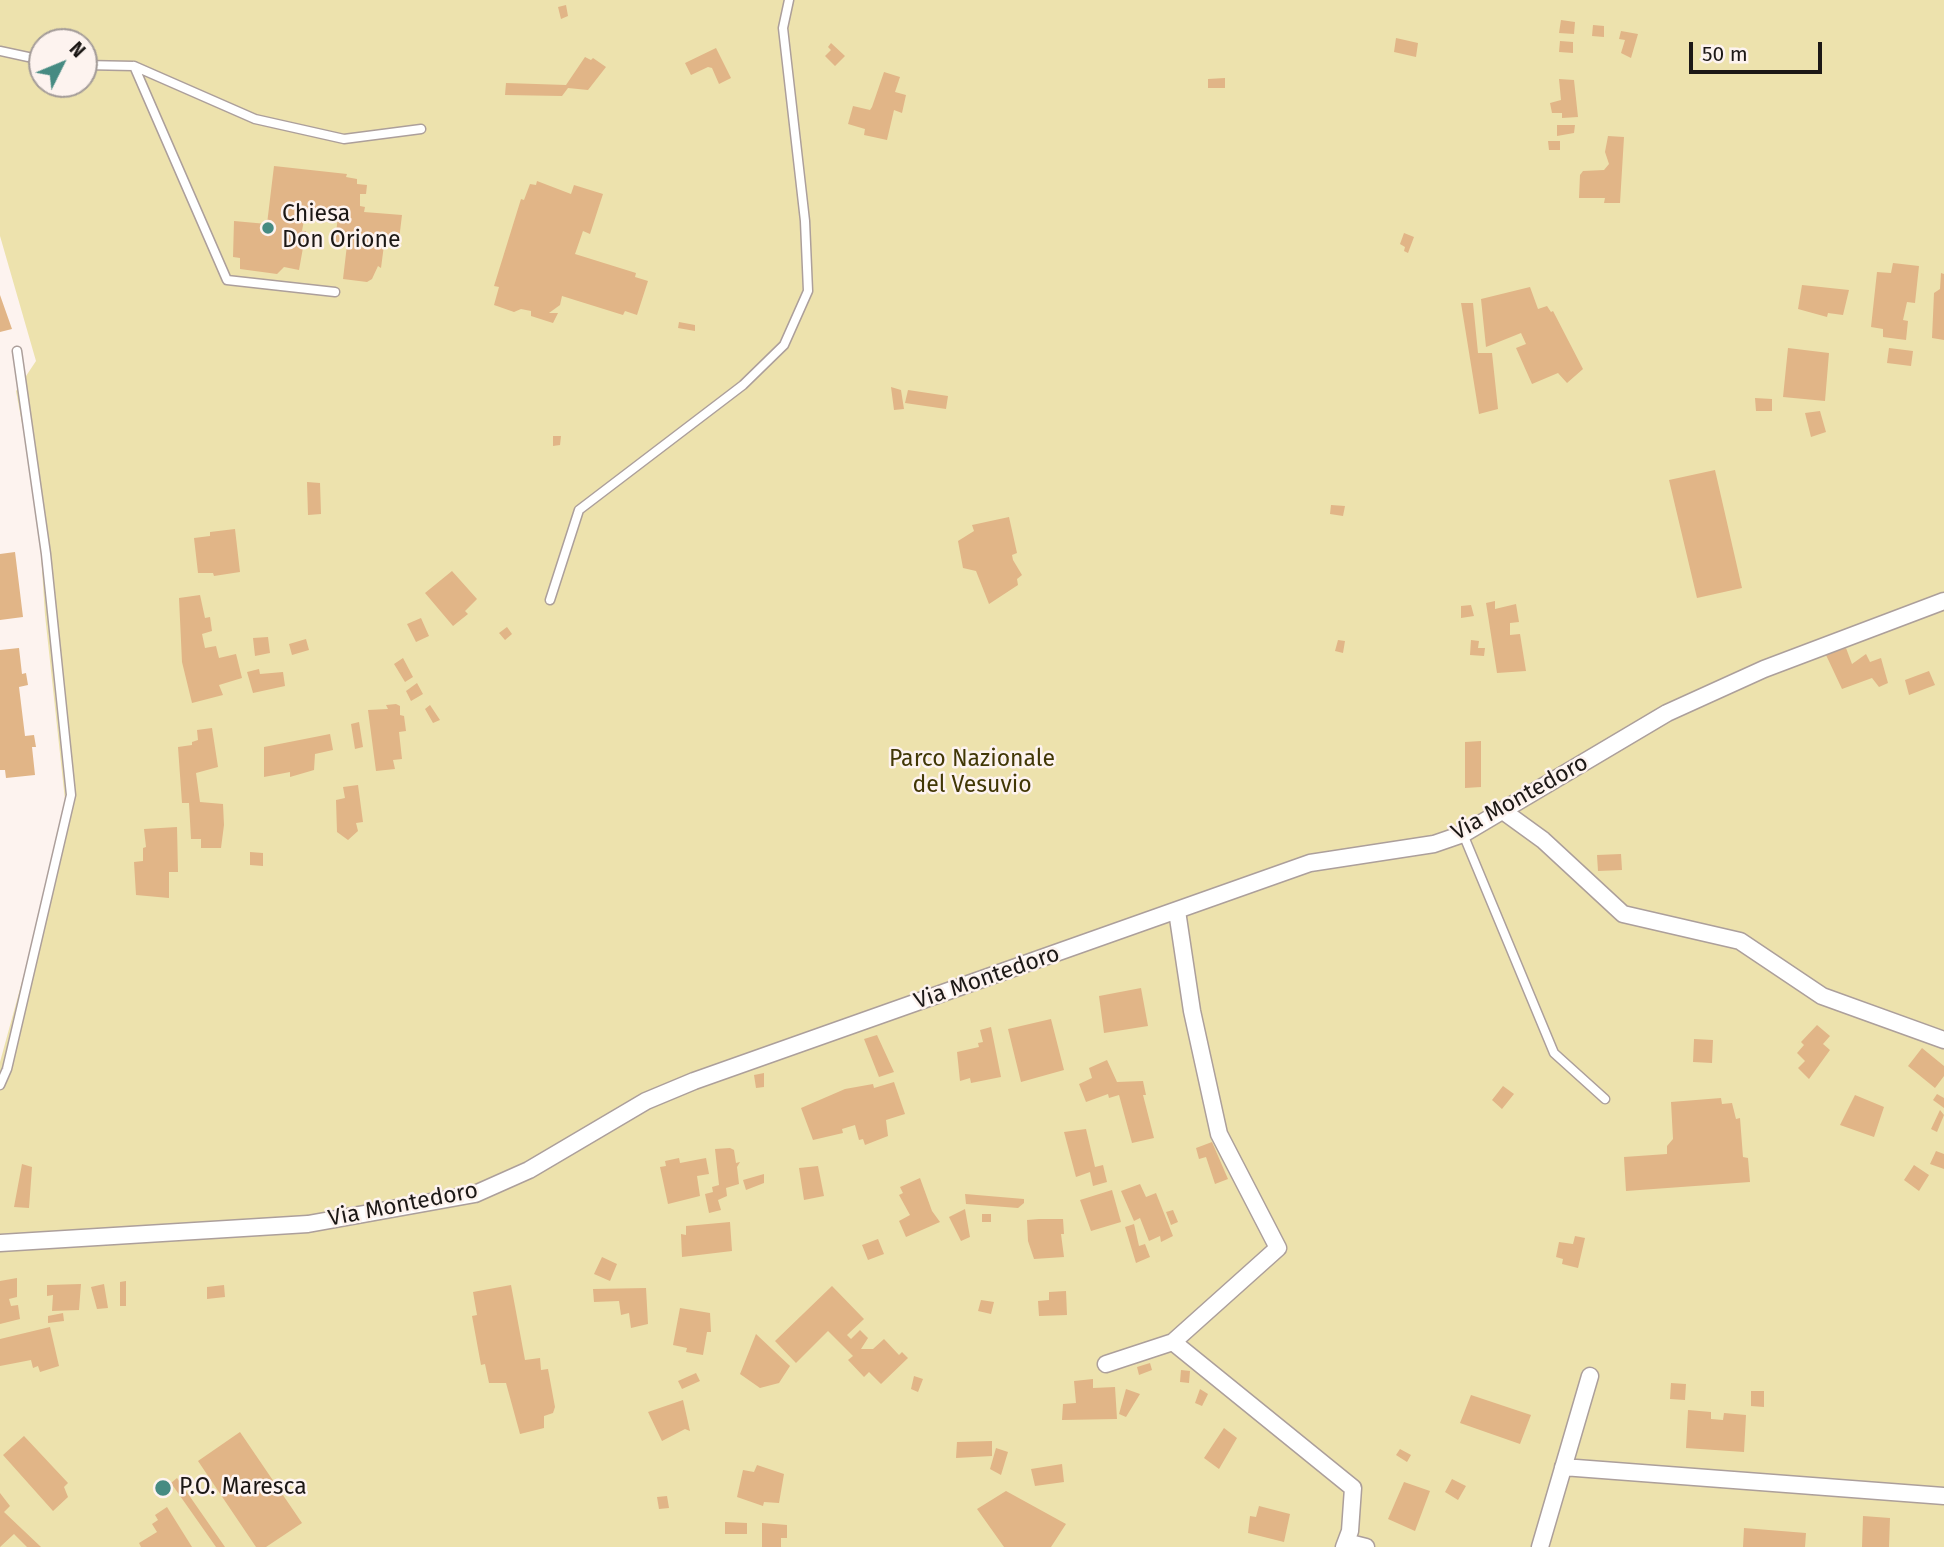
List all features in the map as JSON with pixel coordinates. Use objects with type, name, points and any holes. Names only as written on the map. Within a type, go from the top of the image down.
[{"type":"street","name":"Via Montedoro","points":[[0,1243],[308,1224],[475,1194],[529,1170],[646,1101],[694,1081],[1310,863],[1434,845],[1463,834],[1667,713],[1764,669],[1944,601]]},
{"type":"street","points":[[1503,811],[1543,840],[1623,914],[1740,942],[1822,996],[1944,1040]]},
{"type":"street","points":[[1106,1364],[1173,1342],[1278,1248],[1219,1134],[1192,1011],[1177,911]]},
{"type":"street","points":[[1173,1342],[1353,1488],[1350,1531],[1345,1544],[1366,1547]]},
{"type":"street","points":[[1540,1547],[1590,1376]]},
{"type":"street","points":[[1563,1467],[1944,1496]]},
{"type":"lane","points":[[550,600],[579,510],[743,385],[784,345],[808,291],[805,221],[783,28],[789,0]]},
{"type":"lane","points":[[0,51],[28,57]]},
{"type":"lane","points":[[98,65],[134,66],[268,122],[344,139],[421,129]]},
{"type":"lane","points":[[134,66],[226,280],[335,292]]},
{"type":"lane","points":[[0,1086],[7,1069],[71,795],[46,554],[17,351]]},
{"type":"lane","points":[[1463,834],[1554,1052],[1605,1099]]},
{"type":"green space","name":"Parco Nazionale del Vesuvio","points":[[0,0],[1944,0],[1944,1547],[0,1547],[0,1062],[32,945],[65,800],[45,615],[38,509],[16,391],[36,361],[0,236]]},
{"type":"building","points":[[566,5],[568,16],[561,19],[558,7]]},
{"type":"building","points":[[1561,20],[1575,22],[1574,34],[1559,33]]},
{"type":"building","points":[[1593,25],[1604,26],[1604,37],[1592,36]]},
{"type":"building","points":[[1621,31],[1638,34],[1631,58],[1621,53],[1625,40],[1619,39]]},
{"type":"building","points":[[1396,38],[1418,43],[1416,57],[1394,52]]},
{"type":"building","points":[[1560,41],[1573,42],[1573,53],[1559,52]]},
{"type":"building","points":[[831,43],[845,56],[835,66],[825,56],[831,50],[828,47]]},
{"type":"building","points":[[716,48],[731,78],[719,84],[712,68],[708,67],[691,75],[685,63]]},
{"type":"building","points":[[585,57],[591,60],[593,58],[606,67],[588,90],[568,88],[562,96],[505,95],[506,83],[566,85]]},
{"type":"building","points":[[884,72],[900,77],[895,92],[906,95],[902,113],[894,110],[887,140],[864,135],[865,129],[848,124],[853,106],[870,110]]},
{"type":"building","points":[[1225,78],[1225,88],[1208,88],[1208,79]]},
{"type":"building","points":[[1559,79],[1574,80],[1578,117],[1562,118],[1562,113],[1552,113],[1550,103],[1561,100]]},
{"type":"building","points":[[1557,125],[1575,125],[1574,133],[1557,136]]},
{"type":"building","points":[[1608,136],[1624,137],[1620,203],[1604,203],[1605,198],[1579,198],[1580,175],[1583,171],[1604,170],[1609,164],[1605,152]]},
{"type":"building","points":[[1548,141],[1560,141],[1560,150],[1549,150]]},
{"type":"building","name":"Chiesa Don Orione","points":[[274,166],[347,174],[346,177],[357,179],[357,184],[367,185],[366,194],[360,194],[360,206],[365,207],[364,212],[402,215],[398,248],[384,245],[381,268],[378,266],[372,279],[367,282],[343,279],[347,245],[335,244],[338,215],[330,214],[330,211],[306,209],[302,231],[306,231],[299,270],[284,267],[277,274],[240,269],[240,258],[233,257],[234,221],[267,224]]},
{"type":"building","points":[[537,181],[571,194],[574,185],[603,194],[590,234],[583,231],[575,254],[636,273],[635,277],[648,281],[637,315],[625,311],[623,315],[562,296],[560,305],[549,313],[558,313],[553,323],[531,316],[531,311],[521,309],[514,312],[494,305],[499,287],[494,286],[521,199],[524,200],[530,184],[536,185]]},
{"type":"building","points":[[1404,233],[1414,237],[1408,253],[1400,244]]},
{"type":"building","points":[[1893,263],[1919,266],[1915,303],[1907,302],[1903,320],[1908,321],[1906,340],[1883,337],[1883,329],[1871,327],[1877,272],[1891,273]]},
{"type":"building","points":[[1941,273],[1944,274],[1944,340],[1932,338],[1934,293],[1940,289]]},
{"type":"building","points":[[1802,285],[1849,290],[1843,315],[1828,313],[1827,317],[1798,309]]},
{"type":"building","points":[[1530,287],[1538,309],[1547,306],[1553,311],[1583,369],[1567,383],[1558,373],[1532,384],[1516,348],[1526,344],[1521,333],[1486,347],[1481,299]]},
{"type":"building","points":[[0,295],[12,329],[0,332]]},
{"type":"building","points":[[1461,303],[1473,303],[1478,353],[1492,353],[1498,409],[1479,414]]},
{"type":"building","points":[[679,322],[695,325],[695,331],[678,328]]},
{"type":"building","points":[[1788,348],[1829,353],[1825,401],[1783,397]]},
{"type":"building","points":[[1889,348],[1913,351],[1911,366],[1887,363]]},
{"type":"building","points":[[891,387],[901,390],[904,409],[894,410]]},
{"type":"building","points":[[908,390],[948,396],[946,409],[905,403]]},
{"type":"building","points":[[1755,398],[1772,399],[1772,411],[1756,411]]},
{"type":"building","points":[[1820,411],[1826,432],[1811,437],[1805,413]]},
{"type":"building","points":[[553,436],[561,436],[560,445],[553,446]]},
{"type":"building","points":[[1715,470],[1742,588],[1697,598],[1669,480]]},
{"type":"building","points":[[307,482],[320,483],[321,514],[308,515]]},
{"type":"building","points":[[1331,505],[1345,506],[1343,516],[1330,514]]},
{"type":"building","points":[[1009,517],[1017,553],[1012,555],[1013,560],[1022,575],[1017,579],[1018,585],[989,604],[976,571],[963,568],[958,541],[974,531],[972,525]]},
{"type":"building","points":[[235,529],[240,572],[214,576],[213,573],[198,573],[194,538],[210,536],[210,532]]},
{"type":"building","points":[[15,552],[23,617],[0,620],[0,554]]},
{"type":"building","points":[[452,571],[477,599],[465,611],[468,614],[453,626],[425,593]]},
{"type":"building","points":[[200,595],[205,618],[210,617],[212,631],[202,634],[205,648],[216,646],[219,658],[236,654],[242,678],[219,685],[223,695],[192,703],[182,662],[179,598]]},
{"type":"building","points":[[1495,601],[1495,609],[1516,604],[1519,622],[1510,623],[1510,635],[1520,634],[1526,671],[1497,673],[1486,603]]},
{"type":"building","points":[[1471,605],[1474,616],[1461,618],[1461,606]]},
{"type":"building","points":[[421,618],[429,636],[416,642],[407,624]]},
{"type":"building","points":[[507,627],[512,634],[505,640],[499,633]]},
{"type":"building","points":[[268,637],[270,653],[255,656],[253,638]]},
{"type":"building","points":[[306,639],[309,650],[292,655],[289,644]]},
{"type":"building","points":[[1338,640],[1345,641],[1343,653],[1335,651]]},
{"type":"building","points":[[1471,640],[1479,641],[1478,648],[1485,648],[1484,656],[1470,655]]},
{"type":"building","points":[[19,648],[22,674],[26,673],[28,685],[19,687],[25,736],[34,735],[36,747],[32,747],[35,775],[6,778],[5,770],[0,770],[0,650]]},
{"type":"building","points":[[1846,648],[1852,664],[1866,654],[1870,662],[1881,658],[1888,683],[1879,687],[1872,678],[1842,689],[1826,655]]},
{"type":"building","points":[[403,658],[413,677],[405,682],[394,664]]},
{"type":"building","points":[[259,669],[260,674],[283,672],[285,686],[253,693],[247,672]]},
{"type":"building","points":[[1929,671],[1935,685],[1909,695],[1905,680]]},
{"type":"building","points":[[417,683],[423,694],[411,701],[406,691]]},
{"type":"building","points":[[386,705],[400,706],[400,715],[404,716],[406,731],[399,732],[402,759],[393,760],[395,769],[376,771],[368,710],[388,709]]},
{"type":"building","points":[[430,705],[440,720],[433,723],[425,709]]},
{"type":"building","points":[[359,722],[363,747],[355,749],[351,724]]},
{"type":"building","points":[[212,728],[218,767],[196,773],[200,802],[223,804],[224,825],[221,848],[201,848],[201,839],[191,839],[189,803],[182,803],[178,747],[192,745],[192,742],[198,740],[197,730]]},
{"type":"building","points":[[330,734],[333,750],[315,754],[314,770],[290,777],[290,772],[264,777],[264,747]]},
{"type":"building","points":[[1481,741],[1481,787],[1465,788],[1465,742]]},
{"type":"building","points":[[358,785],[363,822],[356,823],[358,831],[348,840],[337,832],[336,800],[345,798],[343,787]]},
{"type":"building","points":[[177,827],[178,872],[169,872],[169,898],[136,895],[134,862],[143,861],[143,848],[146,847],[144,829]]},
{"type":"building","points":[[250,852],[263,853],[263,866],[250,865]]},
{"type":"building","points":[[1621,854],[1622,870],[1598,871],[1597,855]]},
{"type":"building","points":[[1141,988],[1148,1026],[1104,1033],[1099,996]]},
{"type":"building","points":[[1051,1019],[1064,1070],[1021,1082],[1008,1029]]},
{"type":"building","points":[[1817,1025],[1830,1036],[1823,1044],[1830,1050],[1809,1079],[1798,1068],[1805,1061],[1797,1053],[1804,1045],[1801,1042]]},
{"type":"building","points":[[991,1027],[1001,1077],[971,1083],[970,1078],[960,1081],[957,1052],[979,1047],[978,1043],[983,1042],[980,1030]]},
{"type":"building","points":[[877,1035],[894,1072],[879,1077],[864,1039]]},
{"type":"building","points":[[1694,1039],[1713,1040],[1712,1063],[1693,1062]]},
{"type":"building","points":[[1922,1048],[1944,1066],[1944,1076],[1935,1088],[1908,1066]]},
{"type":"building","points":[[1107,1060],[1117,1082],[1143,1081],[1146,1095],[1143,1095],[1154,1138],[1132,1143],[1119,1095],[1109,1098],[1108,1094],[1086,1102],[1079,1084],[1092,1078],[1089,1068]]},
{"type":"building","points":[[764,1073],[764,1087],[756,1088],[754,1075]]},
{"type":"building","points":[[894,1082],[905,1114],[886,1120],[888,1136],[865,1145],[863,1139],[859,1140],[855,1125],[842,1129],[843,1133],[813,1140],[801,1108],[845,1089],[873,1084],[874,1088]]},
{"type":"building","points":[[1503,1086],[1514,1094],[1502,1109],[1492,1100]]},
{"type":"building","points":[[1937,1094],[1944,1098],[1944,1108],[1933,1100]]},
{"type":"building","points":[[1855,1095],[1884,1107],[1874,1137],[1840,1125]]},
{"type":"building","points":[[1721,1098],[1722,1104],[1732,1103],[1736,1119],[1740,1118],[1743,1157],[1748,1158],[1750,1182],[1626,1191],[1624,1157],[1667,1154],[1667,1146],[1673,1139],[1671,1102]]},
{"type":"building","points":[[1940,1110],[1944,1115],[1937,1132],[1931,1129]]},
{"type":"building","points":[[1086,1129],[1095,1167],[1103,1165],[1107,1182],[1093,1186],[1090,1172],[1076,1177],[1064,1132]]},
{"type":"building","points":[[1212,1142],[1228,1179],[1215,1184],[1206,1157],[1199,1159],[1196,1148]]},
{"type":"building","points":[[715,1149],[734,1150],[736,1163],[740,1162],[737,1167],[739,1184],[726,1188],[727,1196],[718,1200],[721,1210],[709,1213],[705,1194],[713,1192],[712,1187],[719,1185]]},
{"type":"building","points":[[1936,1151],[1944,1154],[1944,1169],[1930,1164]]},
{"type":"building","points":[[679,1158],[680,1163],[706,1158],[709,1174],[697,1176],[700,1196],[668,1204],[660,1167],[666,1166],[665,1161]]},
{"type":"building","points":[[22,1164],[32,1167],[29,1208],[14,1207]]},
{"type":"building","points":[[1914,1165],[1929,1175],[1919,1191],[1904,1180]]},
{"type":"building","points":[[818,1166],[824,1196],[804,1200],[799,1168]]},
{"type":"building","points":[[764,1174],[764,1183],[746,1190],[743,1180]]},
{"type":"building","points":[[920,1178],[932,1211],[940,1222],[906,1237],[899,1221],[910,1215],[899,1195],[903,1193],[900,1187]]},
{"type":"building","points":[[1140,1184],[1146,1197],[1156,1193],[1173,1236],[1161,1242],[1160,1236],[1149,1241],[1140,1218],[1134,1221],[1121,1191]]},
{"type":"building","points":[[1112,1190],[1121,1222],[1091,1231],[1080,1200]]},
{"type":"building","points":[[965,1194],[1024,1199],[1024,1203],[1018,1208],[966,1204]]},
{"type":"building","points":[[965,1209],[970,1237],[961,1241],[949,1217]]},
{"type":"building","points":[[1173,1210],[1178,1222],[1171,1225],[1166,1212]]},
{"type":"building","points":[[982,1214],[991,1214],[991,1222],[982,1222]]},
{"type":"building","points":[[1063,1219],[1064,1234],[1061,1234],[1064,1257],[1034,1259],[1028,1241],[1027,1220]]},
{"type":"building","points":[[730,1222],[732,1251],[682,1257],[681,1234],[686,1235],[686,1226]]},
{"type":"building","points":[[1134,1224],[1139,1246],[1145,1244],[1150,1257],[1136,1263],[1125,1227]]},
{"type":"building","points":[[1575,1236],[1585,1238],[1578,1268],[1562,1264],[1563,1259],[1556,1257],[1559,1242],[1573,1244]]},
{"type":"building","points":[[878,1239],[884,1254],[868,1260],[862,1245]]},
{"type":"building","points":[[602,1257],[617,1264],[610,1281],[594,1274]]},
{"type":"building","points":[[17,1278],[17,1297],[9,1299],[11,1306],[18,1305],[20,1319],[0,1324],[0,1281]]},
{"type":"building","points":[[126,1281],[126,1306],[120,1306],[120,1282]]},
{"type":"building","points":[[81,1284],[79,1310],[52,1311],[53,1295],[47,1296],[47,1285]]},
{"type":"building","points":[[104,1284],[108,1308],[97,1309],[91,1287]]},
{"type":"building","points":[[224,1285],[225,1297],[207,1299],[207,1287]]},
{"type":"building","points":[[511,1285],[525,1360],[540,1358],[541,1370],[548,1369],[555,1407],[553,1413],[544,1416],[544,1428],[520,1434],[506,1383],[489,1383],[485,1364],[481,1365],[472,1316],[477,1315],[473,1292]]},
{"type":"building","points":[[832,1286],[864,1319],[847,1335],[851,1339],[860,1330],[868,1338],[861,1349],[873,1349],[884,1339],[899,1355],[902,1352],[908,1358],[881,1384],[869,1372],[864,1377],[848,1360],[853,1356],[828,1331],[796,1363],[775,1341]]},
{"type":"building","points":[[646,1288],[648,1324],[631,1328],[629,1313],[621,1315],[619,1301],[594,1302],[593,1289]]},
{"type":"building","points":[[1066,1291],[1067,1315],[1039,1316],[1038,1301],[1049,1300],[1049,1292]]},
{"type":"building","points":[[981,1300],[994,1302],[991,1314],[978,1311]]},
{"type":"building","points":[[680,1308],[710,1313],[711,1332],[707,1332],[703,1355],[686,1352],[687,1348],[673,1345]]},
{"type":"building","points":[[63,1313],[64,1321],[48,1323],[48,1316]]},
{"type":"building","points":[[50,1327],[59,1366],[40,1372],[38,1366],[33,1368],[31,1360],[0,1366],[0,1339]]},
{"type":"building","points":[[756,1334],[790,1366],[779,1383],[760,1388],[740,1374]]},
{"type":"building","points":[[1150,1363],[1152,1370],[1139,1375],[1137,1367]]},
{"type":"building","points":[[1181,1370],[1190,1371],[1189,1383],[1180,1382]]},
{"type":"building","points":[[696,1373],[700,1381],[682,1389],[678,1381]]},
{"type":"building","points":[[914,1376],[923,1379],[918,1392],[911,1389]]},
{"type":"building","points":[[1093,1379],[1093,1388],[1115,1387],[1117,1419],[1062,1420],[1063,1404],[1076,1403],[1074,1381]]},
{"type":"building","points":[[1671,1383],[1686,1384],[1685,1400],[1670,1399]]},
{"type":"building","points":[[1126,1389],[1140,1394],[1126,1417],[1119,1414]]},
{"type":"building","points":[[1200,1389],[1208,1394],[1202,1406],[1195,1403]]},
{"type":"building","points":[[1751,1391],[1764,1391],[1764,1407],[1751,1406]]},
{"type":"building","points":[[1471,1395],[1531,1415],[1520,1444],[1460,1423]]},
{"type":"building","points":[[683,1400],[690,1431],[685,1429],[662,1441],[648,1412]]},
{"type":"building","points":[[1688,1410],[1711,1412],[1711,1419],[1723,1420],[1724,1413],[1746,1415],[1744,1452],[1686,1448]]},
{"type":"building","points":[[1224,1428],[1237,1438],[1219,1469],[1204,1458]]},
{"type":"building","points":[[240,1432],[302,1523],[266,1547],[256,1547],[198,1461]]},
{"type":"building","points":[[24,1436],[68,1483],[64,1487],[68,1497],[53,1511],[3,1455]]},
{"type":"building","points":[[992,1441],[992,1456],[956,1458],[957,1442]]},
{"type":"building","points":[[996,1448],[1008,1452],[1001,1475],[990,1469]]},
{"type":"building","points":[[1400,1449],[1411,1455],[1407,1462],[1396,1455]]},
{"type":"building","points":[[1062,1464],[1064,1482],[1035,1486],[1031,1469]]},
{"type":"building","points":[[757,1465],[784,1474],[779,1503],[764,1502],[763,1506],[737,1497],[743,1470],[754,1472]]},
{"type":"building","points":[[177,1478],[225,1547],[216,1547],[171,1483]]},
{"type":"building","points":[[1452,1479],[1466,1486],[1458,1500],[1445,1492]]},
{"type":"building","points":[[1404,1482],[1430,1491],[1415,1531],[1388,1519]]},
{"type":"building","points":[[1006,1491],[1066,1524],[1051,1547],[1004,1547],[977,1509]]},
{"type":"building","points":[[0,1493],[10,1506],[4,1512],[41,1547],[27,1547],[14,1534],[0,1547]]},
{"type":"building","points":[[667,1496],[669,1508],[659,1509],[657,1497]]},
{"type":"building","points":[[1259,1506],[1290,1514],[1284,1542],[1248,1533],[1250,1516],[1256,1517]]},
{"type":"building","points":[[167,1507],[192,1547],[141,1547],[139,1543],[157,1532],[152,1524],[158,1520],[155,1515]]},
{"type":"building","points":[[1863,1516],[1890,1518],[1889,1547],[1862,1547]]},
{"type":"building","points":[[725,1522],[747,1523],[747,1534],[725,1534]]},
{"type":"building","points":[[762,1523],[787,1525],[787,1538],[781,1538],[781,1547],[762,1547]]},
{"type":"building","points":[[1744,1528],[1806,1533],[1805,1547],[1743,1547]]},
{"type":"place","name":"Chiesa Don Orione","points":[[268,228]]},
{"type":"place","name":"P.O. Maresca","points":[[163,1488]]}]
